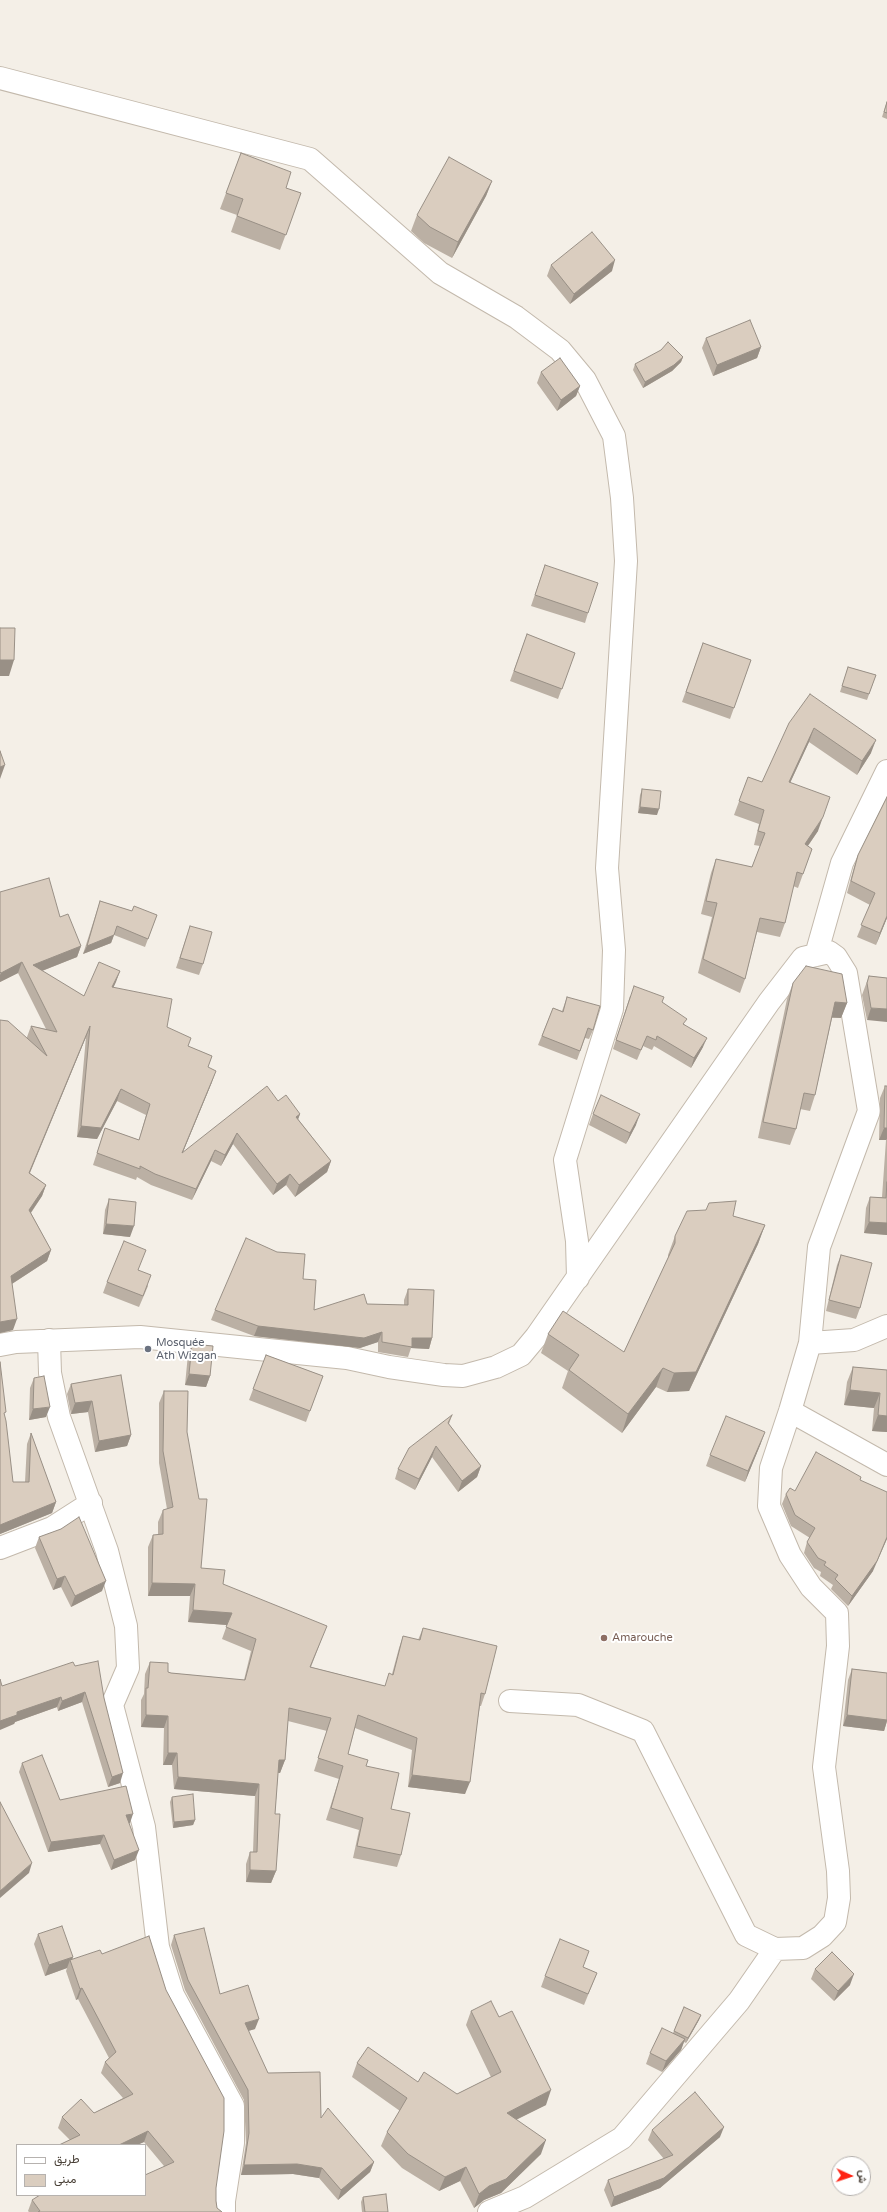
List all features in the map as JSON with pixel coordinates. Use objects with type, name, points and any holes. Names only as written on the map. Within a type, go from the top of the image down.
[{"type":"street","points":[[0,78],[310,159],[440,273],[516,317],[560,350],[585,380],[614,436],[622,498],[626,561],[608,868],[614,950],[612,1009],[565,1160],[578,1241],[578,1278]]},
{"type":"street","points":[[816,955],[842,863],[887,771]]},
{"type":"street","points":[[0,1345],[49,1340],[140,1336],[347,1358],[389,1367],[444,1375],[463,1376],[496,1367],[521,1355],[536,1337],[768,1002],[803,958],[828,952],[836,957],[846,973],[869,1111],[819,1247],[810,1343],[771,1468],[769,1506],[790,1555],[811,1587],[837,1613],[838,1646],[824,1767],[838,1871],[839,1898],[835,1922],[822,1936],[803,1948],[775,1949],[746,1936],[643,1731],[578,1705],[510,1701]]},
{"type":"street","points":[[810,1343],[854,1340],[887,1326]]},
{"type":"street","points":[[49,1340],[50,1373],[59,1417],[107,1551],[126,1626],[128,1668],[112,1705],[144,1827],[158,1947],[173,1995],[232,2106],[233,2143],[224,2201],[224,2212]]},
{"type":"street","points":[[790,1411],[887,1465]]},
{"type":"street","points":[[0,1548],[52,1528],[91,1503]]},
{"type":"street","points":[[489,2212],[525,2197],[622,2138],[739,2001],[775,1949]]},
{"type":"building","points":[[887,102],[887,113],[884,112]]},
{"type":"building","points":[[241,153],[291,172],[286,188],[301,193],[286,235],[237,216],[243,199],[226,193]]},
{"type":"building","points":[[449,157],[492,181],[458,242],[430,227],[417,215]]},
{"type":"building","points":[[592,232],[615,260],[574,294],[551,265]]},
{"type":"building","points":[[750,320],[761,347],[717,365],[706,338]]},
{"type":"building","points":[[668,342],[683,357],[674,365],[645,382],[635,364],[661,350]]},
{"type":"building","points":[[560,358],[580,386],[561,400],[541,372]]},
{"type":"building","points":[[545,565],[598,583],[588,613],[535,595]]},
{"type":"building","points":[[0,628],[15,628],[14,660],[0,660]]},
{"type":"building","points":[[527,634],[575,653],[562,689],[514,671]]},
{"type":"building","points":[[703,643],[751,660],[734,708],[686,692]]},
{"type":"building","points":[[848,667],[876,675],[869,694],[842,686]]},
{"type":"building","points":[[810,694],[876,740],[862,761],[814,728],[789,782],[830,797],[823,817],[805,844],[812,849],[803,874],[797,872],[785,923],[760,918],[745,979],[703,959],[717,903],[706,901],[716,859],[752,867],[765,833],[758,831],[764,810],[739,801],[748,777],[762,782],[789,723]]},
{"type":"building","points":[[0,751],[5,765],[0,767]]},
{"type":"building","points":[[642,789],[661,791],[659,809],[640,807]]},
{"type":"building","points":[[887,797],[887,916],[880,933],[861,925],[875,893],[851,881],[858,855]]},
{"type":"building","points":[[49,878],[60,917],[68,914],[81,946],[33,965],[84,996],[99,962],[120,971],[112,987],[172,999],[167,1027],[191,1038],[188,1046],[212,1056],[208,1067],[216,1071],[182,1153],[267,1086],[278,1101],[286,1095],[300,1114],[296,1117],[331,1161],[299,1185],[290,1174],[277,1184],[237,1133],[225,1155],[215,1150],[196,1189],[155,1174],[140,1166],[140,1169],[97,1153],[105,1128],[139,1140],[150,1104],[121,1089],[101,1128],[81,1126],[90,1026],[29,1173],[46,1185],[29,1210],[51,1250],[11,1276],[17,1319],[0,1322],[0,1020],[8,1021],[47,1056],[31,1026],[57,1032],[22,962],[1,973],[0,972],[0,892]]},
{"type":"building","points":[[100,901],[132,911],[134,906],[157,915],[148,939],[117,926],[114,935],[87,946]]},
{"type":"building","points":[[190,926],[212,932],[203,964],[180,958]]},
{"type":"building","points":[[806,966],[842,974],[847,1003],[835,1002],[815,1095],[804,1093],[796,1129],[763,1122],[793,983]]},
{"type":"building","points":[[869,976],[887,978],[887,1009],[871,1008],[867,983]]},
{"type":"building","points":[[634,986],[664,997],[662,1002],[687,1019],[683,1024],[707,1038],[694,1058],[657,1036],[656,1040],[647,1036],[641,1050],[616,1040]]},
{"type":"building","points":[[567,997],[600,1006],[593,1030],[588,1028],[580,1051],[542,1036],[553,1008],[563,1012]]},
{"type":"building","points":[[885,1086],[887,1086],[887,1128],[884,1128]]},
{"type":"building","points":[[601,1095],[640,1114],[630,1133],[593,1114]]},
{"type":"building","points":[[887,1182],[887,1223],[869,1222],[870,1197],[886,1198]]},
{"type":"building","points":[[109,1199],[136,1202],[134,1226],[106,1224]]},
{"type":"building","points":[[736,1201],[733,1216],[765,1225],[696,1372],[674,1373],[663,1368],[628,1414],[569,1370],[579,1355],[548,1334],[563,1311],[624,1352],[675,1243],[675,1236],[687,1211],[706,1210],[709,1203]]},
{"type":"building","points":[[246,1238],[277,1252],[305,1254],[303,1279],[316,1280],[314,1310],[364,1294],[367,1304],[408,1305],[408,1289],[434,1290],[432,1338],[412,1338],[412,1347],[382,1342],[382,1332],[364,1338],[258,1326],[215,1310]]},
{"type":"building","points":[[124,1241],[146,1250],[138,1270],[151,1275],[143,1296],[107,1282]]},
{"type":"building","points":[[841,1255],[872,1263],[860,1308],[829,1300]]},
{"type":"building","points":[[192,1344],[213,1346],[210,1376],[189,1374]]},
{"type":"building","points":[[266,1355],[323,1376],[310,1411],[253,1389]]},
{"type":"building","points":[[0,1362],[6,1412],[4,1413],[13,1482],[29,1482],[31,1433],[56,1502],[0,1525]]},
{"type":"building","points":[[853,1367],[887,1370],[887,1416],[878,1415],[880,1393],[850,1390]]},
{"type":"building","points":[[121,1375],[131,1435],[99,1441],[92,1401],[75,1403],[71,1384]]},
{"type":"building","points":[[44,1376],[50,1407],[33,1409],[34,1378]]},
{"type":"building","points":[[164,1391],[188,1391],[187,1432],[199,1499],[207,1499],[201,1568],[225,1570],[223,1584],[327,1626],[310,1667],[385,1686],[389,1673],[393,1675],[403,1636],[420,1640],[423,1628],[497,1646],[485,1694],[481,1693],[470,1782],[412,1775],[417,1738],[358,1715],[348,1754],[368,1760],[366,1766],[399,1773],[391,1809],[410,1813],[401,1855],[357,1846],[363,1818],[331,1808],[343,1766],[318,1758],[331,1718],[289,1708],[285,1760],[279,1760],[275,1814],[280,1814],[276,1871],[250,1870],[250,1852],[257,1852],[259,1784],[178,1777],[177,1753],[168,1753],[168,1716],[146,1715],[146,1688],[148,1688],[150,1662],[168,1663],[168,1672],[171,1673],[245,1680],[256,1639],[226,1627],[232,1613],[193,1610],[195,1584],[152,1583],[153,1535],[163,1534],[163,1510],[173,1507],[163,1451]]},
{"type":"building","points":[[452,1415],[448,1423],[481,1466],[462,1481],[436,1446],[419,1479],[398,1469],[409,1448]]},
{"type":"building","points":[[726,1416],[765,1432],[748,1471],[710,1455]]},
{"type":"building","points":[[816,1452],[861,1477],[860,1480],[887,1492],[887,1537],[877,1561],[852,1596],[835,1579],[838,1575],[824,1565],[826,1562],[818,1558],[807,1542],[815,1528],[795,1515],[786,1494],[790,1488],[795,1491]]},
{"type":"building","points":[[79,1517],[106,1581],[75,1596],[65,1576],[57,1579],[39,1537],[61,1529]]},
{"type":"building","points":[[98,1661],[104,1698],[123,1773],[112,1777],[85,1692],[62,1701],[61,1697],[17,1712],[17,1715],[0,1721],[0,1679],[2,1686],[73,1662],[75,1666]]},
{"type":"building","points":[[852,1669],[887,1673],[887,1720],[847,1715]]},
{"type":"building","points":[[42,1755],[60,1800],[126,1786],[133,1814],[126,1815],[139,1850],[114,1860],[104,1835],[51,1842],[22,1763]]},
{"type":"building","points":[[193,1794],[195,1820],[174,1822],[172,1797]]},
{"type":"building","points":[[0,1802],[32,1863],[0,1891]]},
{"type":"building","points":[[62,1926],[73,1957],[49,1965],[38,1934]]},
{"type":"building","points":[[204,1928],[220,1994],[248,1985],[259,2019],[245,2023],[268,2073],[320,2072],[321,2118],[328,2108],[374,2162],[341,2190],[322,2168],[297,2164],[244,2165],[249,2133],[248,2090],[188,1980],[174,1935]]},
{"type":"building","points":[[149,1936],[166,1990],[224,2098],[224,2131],[216,2188],[217,2208],[222,2212],[38,2212],[40,2211],[32,2200],[38,2196],[146,2196],[146,2175],[174,2162],[148,2131],[121,2144],[61,2144],[80,2135],[62,2117],[81,2099],[94,2113],[133,2094],[105,2062],[116,2052],[82,1988],[80,1989],[70,1960],[100,1950],[102,1954]]},
{"type":"building","points":[[560,1939],[589,1951],[583,1967],[597,1973],[588,1994],[545,1976]]},
{"type":"building","points":[[832,1952],[854,1974],[838,1991],[815,1969]]},
{"type":"building","points":[[491,2001],[499,2017],[512,2011],[551,2090],[507,2113],[546,2140],[506,2179],[489,2186],[479,2194],[466,2167],[445,2177],[408,2154],[387,2132],[407,2098],[357,2063],[368,2047],[418,2082],[424,2072],[457,2094],[501,2072],[471,2011]]},
{"type":"building","points":[[684,2007],[701,2015],[688,2038],[674,2031]]},
{"type":"building","points":[[662,2028],[685,2039],[666,2061],[650,2053]]},
{"type":"building","points":[[695,2092],[724,2127],[664,2178],[614,2197],[608,2180],[673,2155],[652,2130]]},
{"type":"building","points":[[386,2194],[388,2212],[365,2212],[363,2197]]},
{"type":"place","name":"Mosquée Ath Wizgan","points":[[148,1349]]},
{"type":"place","name":"Amarouche","points":[[604,1638]]}]
